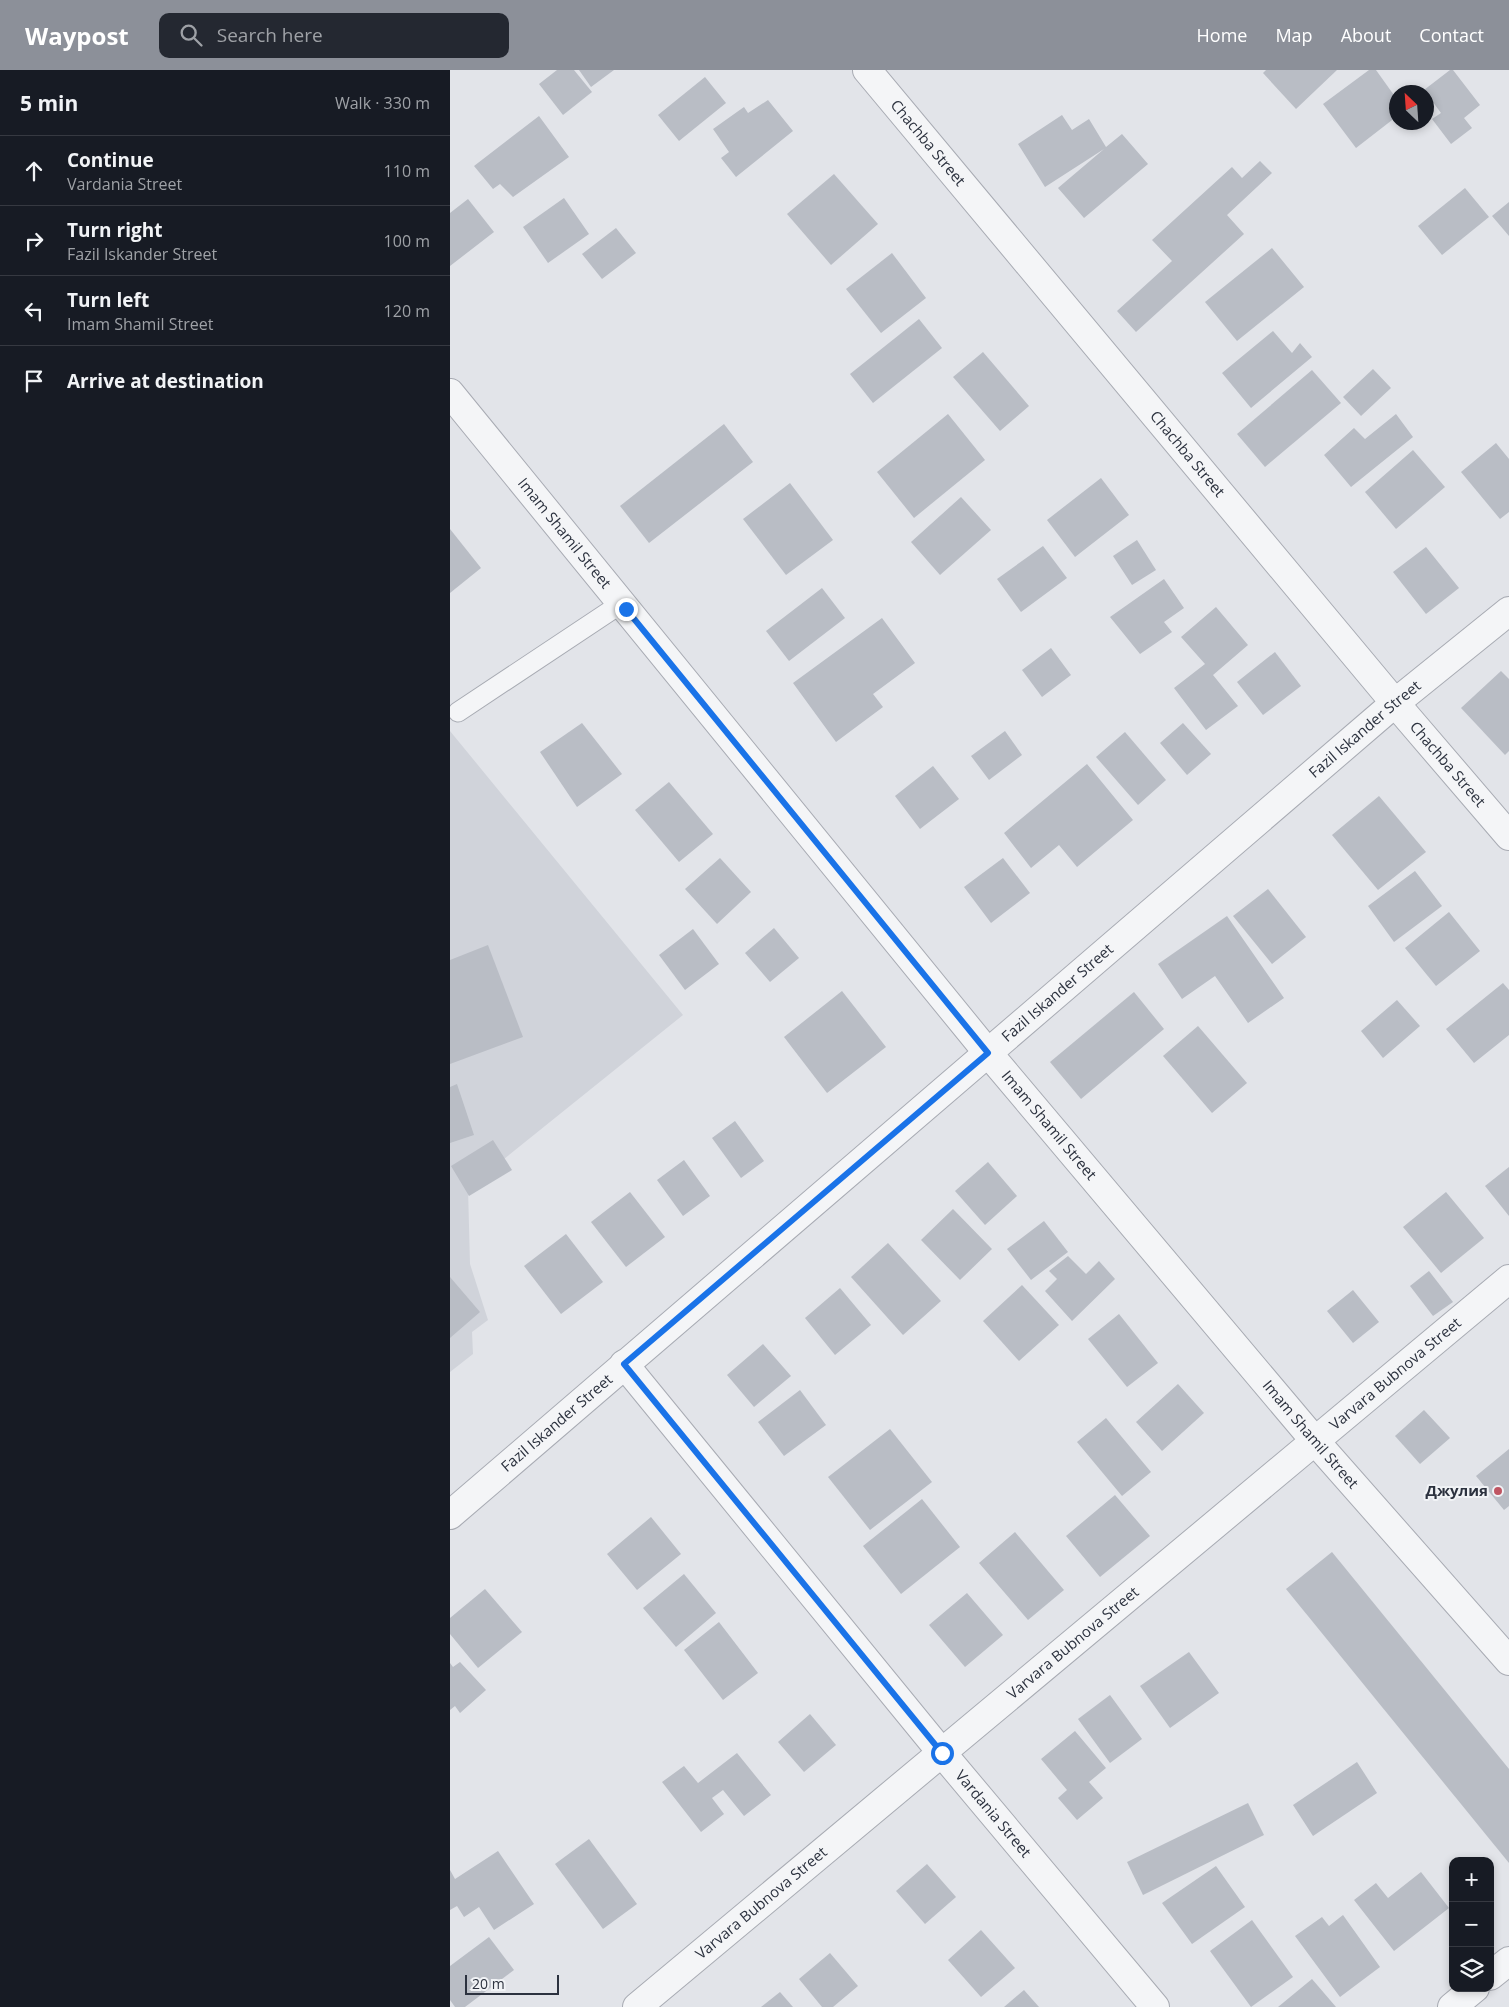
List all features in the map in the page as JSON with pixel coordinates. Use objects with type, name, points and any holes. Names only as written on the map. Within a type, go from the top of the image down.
[{"type":"street","name":"Chachba Street","points":[[867,70],[1395,703],[1509,836]]},
{"type":"street","name":"Imam Shamil Street","points":[[450,392],[988,1053],[1315,1441],[1509,1661]]},
{"type":"street","name":"Fazil Iskander Street","points":[[450,1515],[1395,703],[1509,611]]},
{"type":"street","name":"Varvara Bubnova Street","points":[[637,2007],[1509,1279]]},
{"type":"street","name":"Vardania Street","points":[[624,1364],[942,1753],[1154,2007]]},
{"type":"street","points":[[1494,1973],[1509,1961]]},
{"type":"street","points":[[1452,2007],[1470,1992]]},
{"type":"lane","points":[[458,712],[622,603]]},
{"type":"shaded area","points":[[450,731],[683,1015],[468,1188],[470,1264],[488,1320],[472,1332],[473,1354],[450,1372]]},
{"type":"building","points":[[557,70],[574,70],[592,92],[563,115],[539,84]]},
{"type":"building","points":[[579,70],[614,70],[591,87]]},
{"type":"building","points":[[1266,70],[1337,70],[1296,109],[1263,73]]},
{"type":"building","points":[[1369,70],[1376,70],[1389,88],[1389,122],[1356,148],[1323,104]]},
{"type":"building","points":[[1450,70],[1453,70],[1480,105],[1464,118],[1472,128],[1451,144],[1434,122],[1434,118],[1441,113],[1434,104],[1434,85],[1430,85]]},
{"type":"building","points":[[705,77],[726,103],[679,141],[658,115]]},
{"type":"building","points":[[768,100],[793,131],[736,177],[721,158],[729,152],[713,129],[744,107],[748,113]]},
{"type":"building","points":[[1062,115],[1072,130],[1089,119],[1106,147],[1122,134],[1148,164],[1084,218],[1058,188],[1104,149],[1045,187],[1018,144]]},
{"type":"building","points":[[539,116],[569,157],[513,197],[500,184],[493,189],[474,166]]},
{"type":"building","points":[[1260,161],[1272,173],[1227,215],[1244,234],[1136,332],[1117,311],[1172,261],[1152,240],[1232,167],[1242,178]]},
{"type":"building","points":[[834,174],[878,224],[831,265],[787,214]]},
{"type":"building","points":[[1465,188],[1489,217],[1442,255],[1418,226]]},
{"type":"building","points":[[564,198],[589,234],[548,263],[523,227]]},
{"type":"building","points":[[468,199],[494,232],[450,266],[450,213]]},
{"type":"building","points":[[1509,202],[1509,236],[1492,216]]},
{"type":"building","points":[[616,228],[636,253],[602,279],[582,254]]},
{"type":"building","points":[[1272,248],[1304,287],[1237,341],[1205,302]]},
{"type":"building","points":[[892,253],[926,298],[881,333],[846,289]]},
{"type":"building","points":[[919,319],[942,348],[873,403],[850,374]]},
{"type":"building","points":[[1273,331],[1292,353],[1300,343],[1312,357],[1251,408],[1222,373]]},
{"type":"building","points":[[983,352],[1029,406],[1000,431],[953,377]]},
{"type":"building","points":[[1373,369],[1391,388],[1361,416],[1343,397]]},
{"type":"building","points":[[1312,370],[1341,403],[1265,467],[1237,434]]},
{"type":"building","points":[[948,414],[985,460],[914,518],[877,472]]},
{"type":"building","points":[[1396,414],[1413,437],[1351,487],[1324,455],[1354,428],[1365,439]]},
{"type":"building","points":[[724,424],[753,462],[649,543],[620,506]]},
{"type":"building","points":[[1496,443],[1509,459],[1509,512],[1500,519],[1461,472]]},
{"type":"building","points":[[1413,450],[1445,487],[1396,529],[1365,492]]},
{"type":"building","points":[[1101,478],[1129,515],[1075,557],[1047,520]]},
{"type":"building","points":[[790,483],[833,540],[786,575],[743,519]]},
{"type":"building","points":[[961,497],[991,530],[940,575],[911,542]]},
{"type":"building","points":[[450,529],[481,568],[450,593]]},
{"type":"building","points":[[1137,540],[1156,570],[1132,585],[1113,556]]},
{"type":"building","points":[[1043,546],[1067,578],[1021,612],[997,579]]},
{"type":"building","points":[[1426,547],[1459,588],[1426,614],[1393,572]]},
{"type":"building","points":[[1164,579],[1184,608],[1164,622],[1172,632],[1140,654],[1110,617]]},
{"type":"building","points":[[822,588],[845,618],[789,661],[766,631]]},
{"type":"building","points":[[1216,607],[1248,645],[1213,675],[1238,706],[1206,730],[1174,688],[1205,664],[1181,637]]},
{"type":"building","points":[[882,618],[915,663],[873,694],[883,707],[836,742],[793,683]]},
{"type":"building","points":[[1051,648],[1071,675],[1042,697],[1022,670]]},
{"type":"building","points":[[1275,652],[1301,686],[1263,715],[1237,682]]},
{"type":"building","points":[[1501,671],[1509,679],[1509,751],[1505,755],[1461,708]]},
{"type":"building","points":[[582,723],[622,774],[577,807],[540,752]]},
{"type":"building","points":[[1183,723],[1211,754],[1187,775],[1160,743]]},
{"type":"building","points":[[1005,731],[1022,755],[989,780],[971,756]]},
{"type":"building","points":[[1125,732],[1166,780],[1138,805],[1096,757]]},
{"type":"building","points":[[1087,764],[1133,820],[1077,867],[1059,845],[1031,868],[1004,833]]},
{"type":"building","points":[[933,766],[959,799],[920,829],[895,796]]},
{"type":"building","points":[[669,782],[713,834],[679,862],[635,810]]},
{"type":"building","points":[[1379,796],[1426,852],[1378,890],[1332,835]]},
{"type":"building","points":[[720,858],[751,892],[717,924],[685,889]]},
{"type":"building","points":[[1003,858],[1030,893],[991,923],[964,887]]},
{"type":"building","points":[[1415,871],[1442,906],[1394,942],[1368,906]]},
{"type":"building","points":[[1268,889],[1306,937],[1272,964],[1233,916]]},
{"type":"building","points":[[1449,912],[1480,951],[1436,986],[1405,948]]},
{"type":"building","points":[[1227,916],[1284,998],[1248,1023],[1215,976],[1182,999],[1158,964]]},
{"type":"building","points":[[774,928],[799,958],[770,982],[745,953]]},
{"type":"building","points":[[693,929],[719,964],[685,990],[659,955]]},
{"type":"building","points":[[488,945],[523,1037],[450,1064],[450,960]]},
{"type":"building","points":[[1503,983],[1509,990],[1509,1035],[1474,1063],[1446,1029]]},
{"type":"building","points":[[842,991],[886,1047],[827,1093],[784,1037]]},
{"type":"building","points":[[1134,992],[1164,1029],[1081,1099],[1050,1062]]},
{"type":"building","points":[[1397,1000],[1420,1026],[1383,1058],[1361,1031]]},
{"type":"building","points":[[1198,1026],[1247,1083],[1212,1113],[1163,1056]]},
{"type":"building","points":[[457,1084],[474,1135],[450,1143],[450,1087]]},
{"type":"building","points":[[735,1121],[764,1161],[741,1178],[712,1138]]},
{"type":"building","points":[[493,1140],[512,1170],[469,1196],[451,1166]]},
{"type":"building","points":[[684,1160],[710,1196],[683,1216],[657,1180]]},
{"type":"building","points":[[988,1162],[1017,1196],[985,1225],[955,1191]]},
{"type":"building","points":[[1509,1167],[1509,1216],[1485,1186]]},
{"type":"building","points":[[630,1192],[665,1237],[626,1267],[591,1222]]},
{"type":"building","points":[[1446,1192],[1484,1238],[1441,1273],[1403,1227]]},
{"type":"building","points":[[953,1209],[992,1249],[960,1280],[921,1240]]},
{"type":"building","points":[[1044,1221],[1068,1252],[1031,1280],[1007,1249]]},
{"type":"building","points":[[566,1234],[603,1282],[561,1314],[524,1266]]},
{"type":"building","points":[[888,1243],[941,1301],[903,1335],[851,1277]]},
{"type":"building","points":[[1068,1256],[1086,1274],[1099,1261],[1115,1279],[1072,1321],[1045,1291],[1057,1279],[1049,1271]]},
{"type":"building","points":[[1429,1271],[1453,1302],[1433,1316],[1410,1286]]},
{"type":"building","points":[[450,1277],[480,1312],[450,1338]]},
{"type":"building","points":[[1022,1285],[1059,1325],[1019,1361],[983,1321]]},
{"type":"building","points":[[840,1288],[871,1325],[835,1355],[805,1318]]},
{"type":"building","points":[[1353,1290],[1379,1322],[1353,1343],[1327,1311]]},
{"type":"building","points":[[1119,1314],[1158,1363],[1127,1387],[1088,1339]]},
{"type":"building","points":[[763,1344],[791,1376],[754,1407],[727,1375]]},
{"type":"building","points":[[1178,1384],[1204,1413],[1162,1451],[1136,1422]]},
{"type":"building","points":[[800,1390],[826,1425],[784,1456],[758,1422]]},
{"type":"building","points":[[1424,1410],[1450,1438],[1420,1464],[1395,1436]]},
{"type":"building","points":[[1106,1418],[1151,1472],[1122,1496],[1077,1442]]},
{"type":"building","points":[[890,1429],[932,1482],[870,1530],[828,1477]]},
{"type":"building","name":"Джулия","points":[[1509,1449],[1509,1506],[1504,1510],[1476,1476]]},
{"type":"building","points":[[1115,1495],[1150,1536],[1100,1577],[1066,1536]]},
{"type":"building","points":[[922,1499],[960,1547],[901,1594],[863,1546]]},
{"type":"building","points":[[651,1517],[681,1554],[637,1590],[607,1554]]},
{"type":"building","points":[[1015,1532],[1064,1590],[1028,1620],[979,1563]]},
{"type":"building","points":[[1332,1552],[1509,1769],[1509,1863],[1286,1589]]},
{"type":"building","points":[[684,1574],[716,1613],[676,1647],[643,1608]]},
{"type":"building","points":[[485,1589],[522,1632],[478,1668],[450,1634],[450,1618]]},
{"type":"building","points":[[967,1593],[1003,1635],[965,1667],[929,1625]]},
{"type":"building","points":[[719,1622],[758,1673],[723,1700],[684,1650]]},
{"type":"building","points":[[1189,1652],[1219,1693],[1170,1728],[1140,1686]]},
{"type":"building","points":[[460,1662],[486,1690],[460,1713],[455,1706],[450,1710],[450,1663],[453,1667]]},
{"type":"building","points":[[1110,1695],[1142,1739],[1110,1763],[1078,1719]]},
{"type":"building","points":[[810,1714],[836,1745],[804,1772],[778,1742]]},
{"type":"building","points":[[1075,1731],[1106,1768],[1089,1782],[1103,1798],[1077,1820],[1058,1798],[1067,1790],[1041,1759]]},
{"type":"building","points":[[737,1753],[771,1795],[744,1816],[723,1790],[712,1798],[724,1814],[701,1832],[662,1782],[684,1766],[698,1783]]},
{"type":"building","points":[[1357,1762],[1377,1793],[1313,1836],[1293,1805]]},
{"type":"building","points":[[1248,1803],[1264,1835],[1143,1895],[1127,1862]]},
{"type":"building","points":[[589,1839],[637,1904],[603,1929],[555,1864]]},
{"type":"building","points":[[498,1851],[534,1904],[494,1930],[479,1907],[464,1917],[457,1906],[450,1910],[450,1870],[455,1879]]},
{"type":"building","points":[[927,1864],[956,1897],[925,1924],[896,1891]]},
{"type":"building","points":[[1216,1866],[1245,1907],[1192,1944],[1162,1903]]},
{"type":"building","points":[[1421,1872],[1449,1908],[1394,1951],[1354,1900],[1376,1883],[1388,1898]]},
{"type":"building","points":[[1343,1915],[1380,1967],[1340,1997],[1295,1936],[1322,1917],[1329,1926]]},
{"type":"building","points":[[1252,1920],[1293,1977],[1251,2007],[1210,1951]]},
{"type":"building","points":[[981,1930],[1015,1968],[981,1997],[948,1960]]},
{"type":"building","points":[[489,1937],[514,1970],[465,2007],[455,2007],[450,2000],[450,1966]]},
{"type":"building","points":[[830,1953],[858,1986],[833,2007],[822,2007],[799,1979]]},
{"type":"building","points":[[1312,1979],[1336,2007],[1278,2007]]},
{"type":"building","points":[[1024,1990],[1039,2007],[1004,2007]]},
{"type":"building","points":[[780,1992],[793,2007],[761,2007]]},
{"type":"place","name":"Джулия","points":[[1498,1491]]},
{"type":"route","points":[[626,609],[988,1053],[624,1364],[942,1753]]}]
